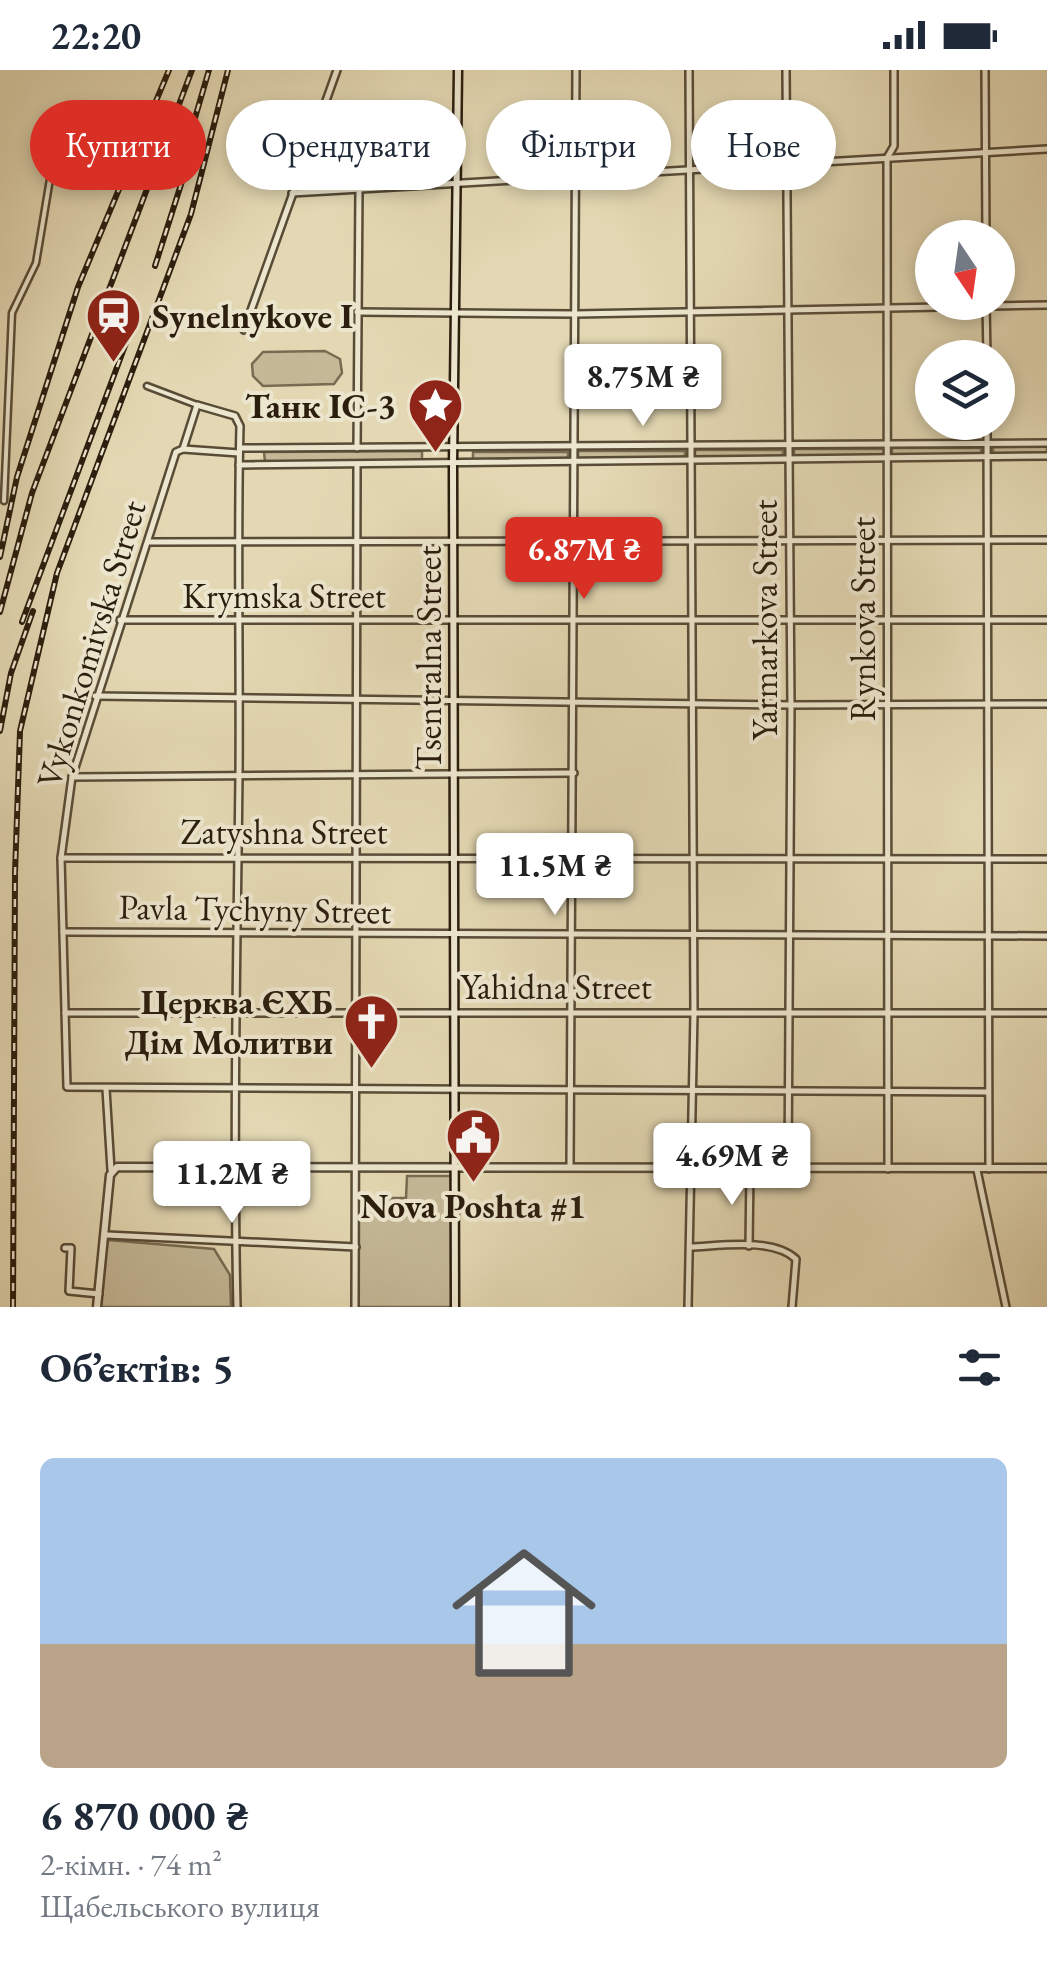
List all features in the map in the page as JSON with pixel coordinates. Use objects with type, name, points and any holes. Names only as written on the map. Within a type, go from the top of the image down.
[{"type":"main road","name":"Tsentralna Street","points":[[458,70],[458,100]]},
{"type":"main road","name":"Tsentralna Street","points":[[455,1307],[453,464],[458,190]]},
{"type":"main road","points":[[97,1307],[111,1173],[124,1166],[1047,1168]]},
{"type":"street","points":[[244,330],[337,70]]},
{"type":"street","points":[[576,70],[576,100]]},
{"type":"street","points":[[688,1307],[694,1089],[689,70]]},
{"type":"street","name":"Yarmarkova Street","points":[[786,70],[787,100]]},
{"type":"street","name":"Rynkova Street","points":[[888,1170],[887,158],[894,146],[894,70]]},
{"type":"street","points":[[985,70],[986,220]]},
{"type":"street","points":[[836,161],[1047,149]]},
{"type":"street","points":[[671,171],[690,170]]},
{"type":"street","points":[[4,501],[12,313],[36,262],[48,190]]},
{"type":"street","points":[[292,193],[342,190]]},
{"type":"street","points":[[357,448],[359,190]]},
{"type":"street","points":[[570,1167],[576,190]]},
{"type":"street","name":"Yarmarkova Street","points":[[788,1170],[789,190]]},
{"type":"street","points":[[1015,305],[1047,306]]},
{"type":"street","points":[[357,312],[576,314],[915,308]]},
{"type":"street","points":[[147,386],[235,416],[240,426],[236,1307]]},
{"type":"street","name":"Vykonkomivska Street","points":[[106,1088],[67,1087],[62,858],[72,777],[176,452],[183,449],[197,404]]},
{"type":"street","points":[[987,440],[989,1169]]},
{"type":"street","points":[[183,449],[1047,443]]},
{"type":"street","points":[[239,465],[1047,456]]},
{"type":"street","points":[[354,1307],[357,464]]},
{"type":"street","points":[[149,542],[1047,540]]},
{"type":"street","name":"Krymska Street","points":[[120,620],[1047,620]]},
{"type":"street","points":[[95,696],[791,705],[1047,704]]},
{"type":"street","points":[[72,777],[574,773]]},
{"type":"street","name":"Zatyshna Street","points":[[62,858],[237,855],[1047,859]]},
{"type":"street","name":"Pavla Tychyny Street","points":[[63,932],[1047,936]]},
{"type":"street","name":"Yahidna Street","points":[[65,1012],[1047,1013]]},
{"type":"street","points":[[111,1173],[106,1088],[987,1092]]},
{"type":"street","points":[[749,1246],[750,1170]]},
{"type":"street","points":[[977,1170],[1006,1307]]},
{"type":"street","points":[[107,1235],[356,1247]]},
{"type":"street","points":[[689,1247],[749,1246],[787,1251],[796,1260],[792,1307]]},
{"type":"street","points":[[64,1248],[71,1248],[68,1290],[99,1294]]},
{"type":"shaded area","points":[[325,351],[340,359],[342,373],[334,384],[263,386],[253,376],[252,364],[263,352]]},
{"type":"shaded area","points":[[1047,446],[1047,453],[993,455],[993,447]]},
{"type":"shaded area","points":[[892,448],[981,448],[981,455],[892,456]]},
{"type":"shaded area","points":[[794,449],[884,449],[884,456],[794,457]]},
{"type":"shaded area","points":[[695,450],[783,450],[783,458],[695,458]]},
{"type":"shaded area","points":[[422,451],[422,462],[265,462],[264,452]]},
{"type":"shaded area","points":[[578,451],[685,451],[685,459],[578,459]]},
{"type":"shaded area","points":[[473,452],[568,452],[568,460],[473,461]]},
{"type":"shaded area","points":[[407,1176],[451,1176],[452,1307],[358,1307],[358,1198],[406,1198]]},
{"type":"shaded area","points":[[108,1240],[214,1249],[230,1275],[231,1307],[98,1307]]},
{"type":"railway","points":[[0,557],[17,477],[78,287],[169,70]]},
{"type":"railway","points":[[0,612],[32,493],[192,70]]},
{"type":"railway","points":[[200,100],[209,70]]},
{"type":"railway","points":[[13,1307],[15,873],[20,731],[57,573],[191,214],[228,70]]},
{"type":"railway","points":[[155,266],[179,190]]},
{"type":"railway","points":[[22,622],[132,327]]},
{"type":"railway","points":[[0,731],[11,673],[33,611]]},
{"type":"place","name":"Synelnykove I","points":[[113,365]]},
{"type":"place","name":"Танк ІС-3","points":[[435,455]]},
{"type":"place","name":"Церква ЄХБ Дім Молитви","points":[[372,1071]]},
{"type":"place","name":"Nova Poshta #1","points":[[473,1184]]}]
